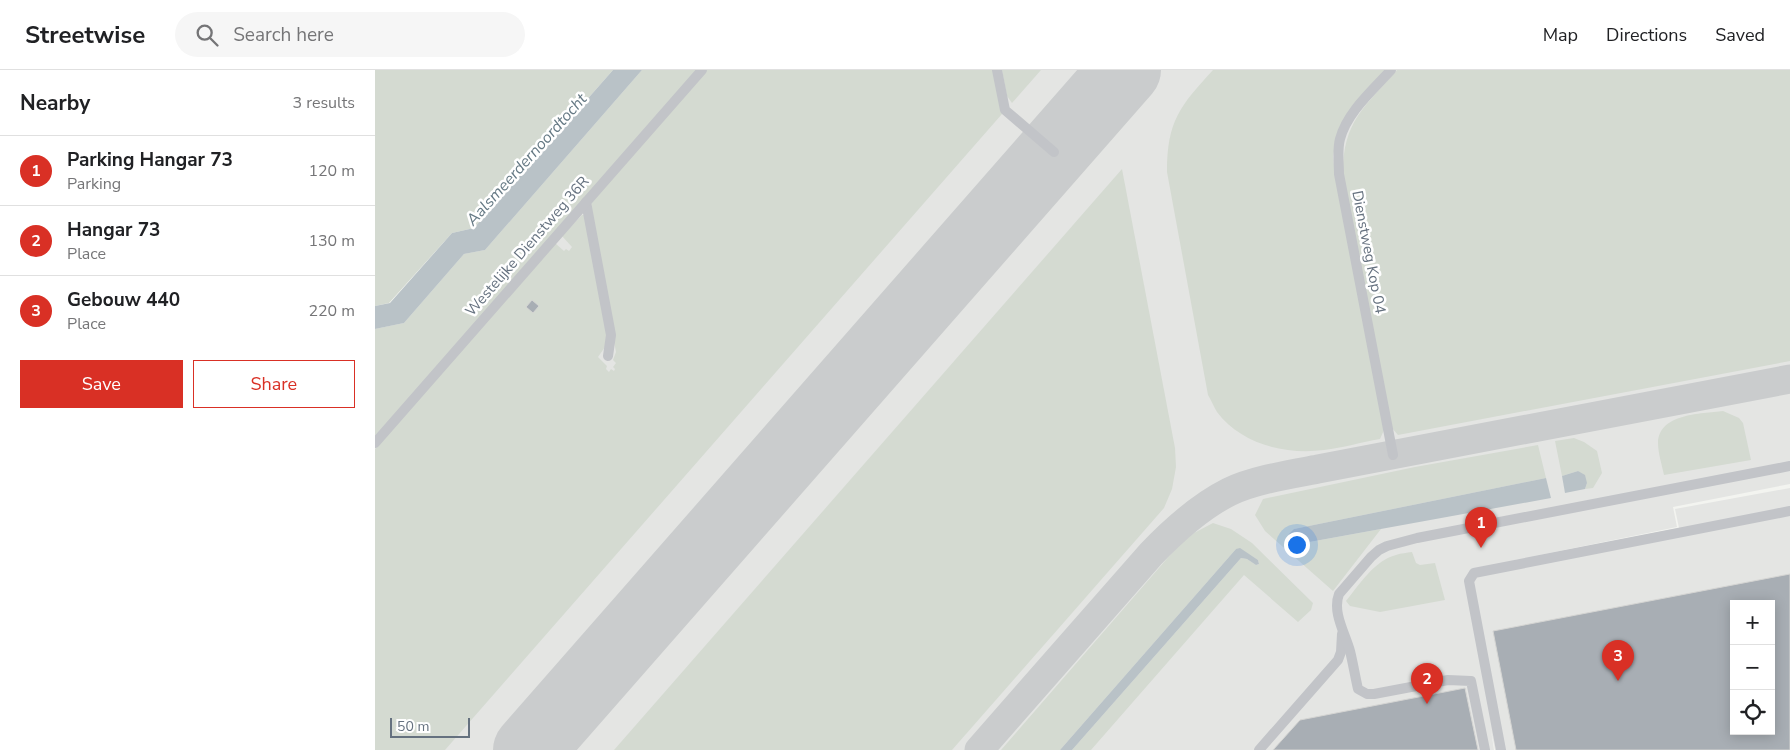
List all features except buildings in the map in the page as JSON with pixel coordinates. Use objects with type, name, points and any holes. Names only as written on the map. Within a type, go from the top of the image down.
[{"type":"lane","name":"Westelijke Dienstweg 36R","points":[[375,443],[702,70]]},
{"type":"lane","points":[[997,70],[1005,110],[1053,152]]},
{"type":"lane","name":"Dienstweg Kop 04","points":[[1391,70],[1353,114],[1340,139],[1338,157],[1341,184],[1393,455]]},
{"type":"lane","points":[[586,202],[611,335],[608,356]]},
{"type":"lane","points":[[1485,750],[1471,681],[1448,680],[1367,694],[1358,689],[1336,601],[1339,594],[1371,557],[1387,546],[1580,506],[1790,466]]},
{"type":"lane","points":[[1501,750],[1469,581],[1474,573],[1790,511]]},
{"type":"lane","points":[[1259,750],[1338,660],[1341,652],[1342,630]]},
{"type":"shaded area","points":[[375,70],[613,70],[474,228],[452,233],[389,303],[375,306]]},
{"type":"shaded area","points":[[613,70],[642,70],[485,250],[464,254],[404,323],[375,329],[375,306],[390,303],[452,233],[474,228]]},
{"type":"shaded area","points":[[642,70],[1790,70],[1790,484],[1673,507],[1677,527],[1515,560],[1679,528],[1675,509],[1790,488],[1790,750],[1495,750],[1491,730],[1494,750],[375,750],[375,329],[404,323],[464,254],[485,250]]},
{"type":"shaded area","points":[[642,70],[698,70],[375,437],[375,329],[404,323],[464,254],[485,250]]},
{"type":"shaded area","points":[[707,70],[994,70],[1002,114],[445,750],[375,750],[375,449],[555,243],[564,251],[566,249],[569,251],[572,247],[562,236],[582,215],[585,215],[608,334],[605,347],[598,357],[607,366],[606,369],[609,372],[611,369],[614,371],[613,367],[616,363],[613,360],[616,352],[590,208],[592,202]]},
{"type":"shaded area","points":[[1002,70],[1041,70],[1012,103],[1007,96]]},
{"type":"shaded area","points":[[1213,70],[1385,70],[1337,138],[1333,156],[1335,176],[1384,430],[1380,439],[1324,450],[1294,451],[1279,449],[1265,445],[1238,432],[1217,412],[1208,395],[1167,172],[1170,140],[1178,115],[1192,94]]},
{"type":"shaded area","points":[[1397,70],[1790,70],[1790,361],[1398,435],[1392,428],[1343,176],[1346,142],[1357,117]]},
{"type":"shaded area","points":[[1122,169],[1175,448],[1176,467],[1172,489],[1164,508],[952,750],[614,750]]},
{"type":"shaded area","points":[[1723,411],[1739,418],[1743,423],[1751,460],[1664,475],[1658,443],[1660,433],[1665,426],[1673,420],[1683,417]]},
{"type":"shaded area","points":[[1574,438],[1597,451],[1602,473],[1593,488],[1585,489],[1587,483],[1578,471],[1562,476],[1555,441]]},
{"type":"shaded area","points":[[1538,445],[1546,478],[1294,529],[1293,545],[1381,529],[1333,591],[1265,531],[1255,515],[1263,499],[1415,467]]},
{"type":"shaded area","points":[[1578,471],[1585,475],[1587,483],[1585,489],[1565,493],[1562,476]]},
{"type":"shaded area","points":[[1546,478],[1551,498],[1293,545],[1289,534],[1294,529]]},
{"type":"shaded area","points":[[1213,523],[1231,529],[1252,543],[1313,603],[1311,610],[1298,622],[1244,575],[1091,750],[1072,750],[1241,558],[1247,559],[1256,565],[1259,564],[1258,560],[1240,549],[1236,549],[1060,750],[1001,750],[1178,546],[1194,533]]},
{"type":"shaded area","points":[[1240,548],[1258,560],[1259,564],[1256,565],[1247,559],[1241,558],[1072,750],[1060,750],[1236,549]]},
{"type":"shaded area","points":[[1412,552],[1416,563],[1420,565],[1435,563],[1445,600],[1380,612],[1350,606],[1346,601],[1374,568],[1388,558]]},
{"type":"taxiway","points":[[979,750],[1151,554],[1187,520],[1229,492],[1249,484],[1285,475],[1790,379]]},
{"type":"runway","points":[[529,750],[1125,70]]},
{"type":"place","name":"Parking Hangar 73","points":[[1481,548]]},
{"type":"place","name":"Gebouw 440","points":[[1618,681]]},
{"type":"place","name":"Hangar 73","points":[[1427,704]]},
{"type":"water label","name":"Aalsmeerdernoordtocht","points":[[526,159]]}]
